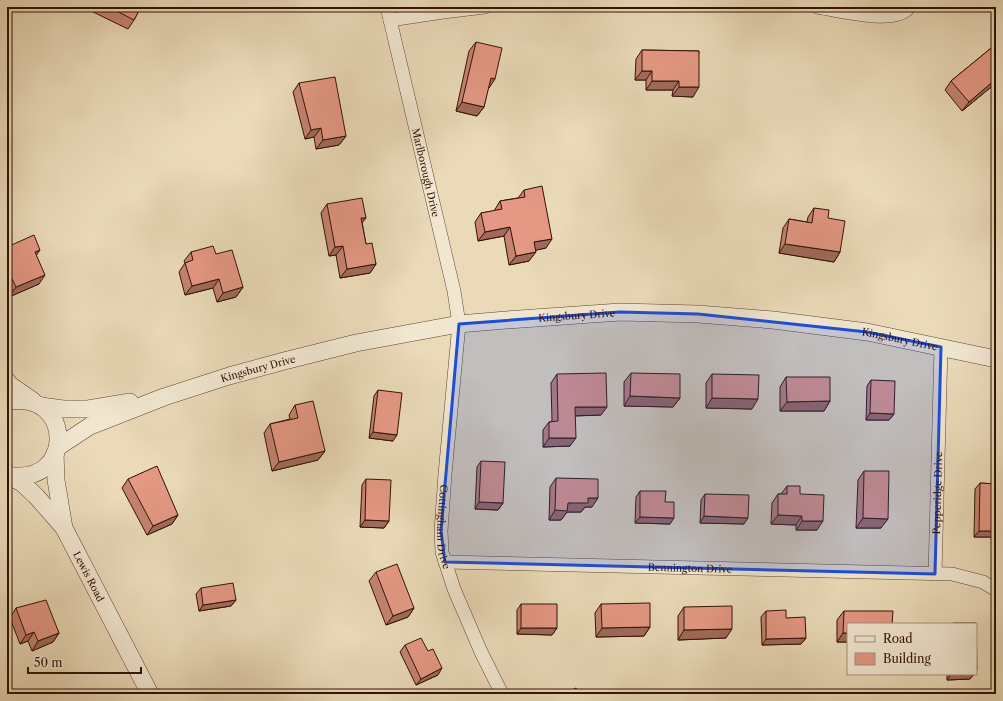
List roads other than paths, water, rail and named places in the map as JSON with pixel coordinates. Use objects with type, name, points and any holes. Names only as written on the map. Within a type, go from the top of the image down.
[{"type":"street","name":"Marlborough Drive","points":[[387,7],[454,291],[459,324]]},
{"type":"street","points":[[390,20],[485,7]]},
{"type":"street","points":[[817,7],[858,14],[890,16],[899,14],[907,10],[909,7]]},
{"type":"street","name":"Kingsbury Drive","points":[[7,475],[20,477],[33,475],[45,468],[57,450],[90,426],[164,397],[229,376],[349,345],[459,324],[620,312],[698,314],[773,320],[867,332],[996,359]]},
{"type":"street","name":"Cottingham Drive","points":[[459,324],[441,531],[442,552],[457,596],[481,652],[502,694]]},
{"type":"street","name":"Pepperidge Drive","points":[[935,574],[941,347]]},
{"type":"street","points":[[7,381],[10,385],[50,414],[56,424],[59,435],[56,480],[64,528]]},
{"type":"street","name":"Kingsbury Drive","points":[[7,402],[18,400],[30,401],[38,405],[88,409],[164,397]]},
{"type":"street","name":"Lewis Road","points":[[7,475],[22,483],[36,496],[64,528],[150,694]]},
{"type":"street","name":"Bennington Drive","points":[[445,562],[935,574]]},
{"type":"street","points":[[935,574],[952,574],[983,582],[996,590]]}]
